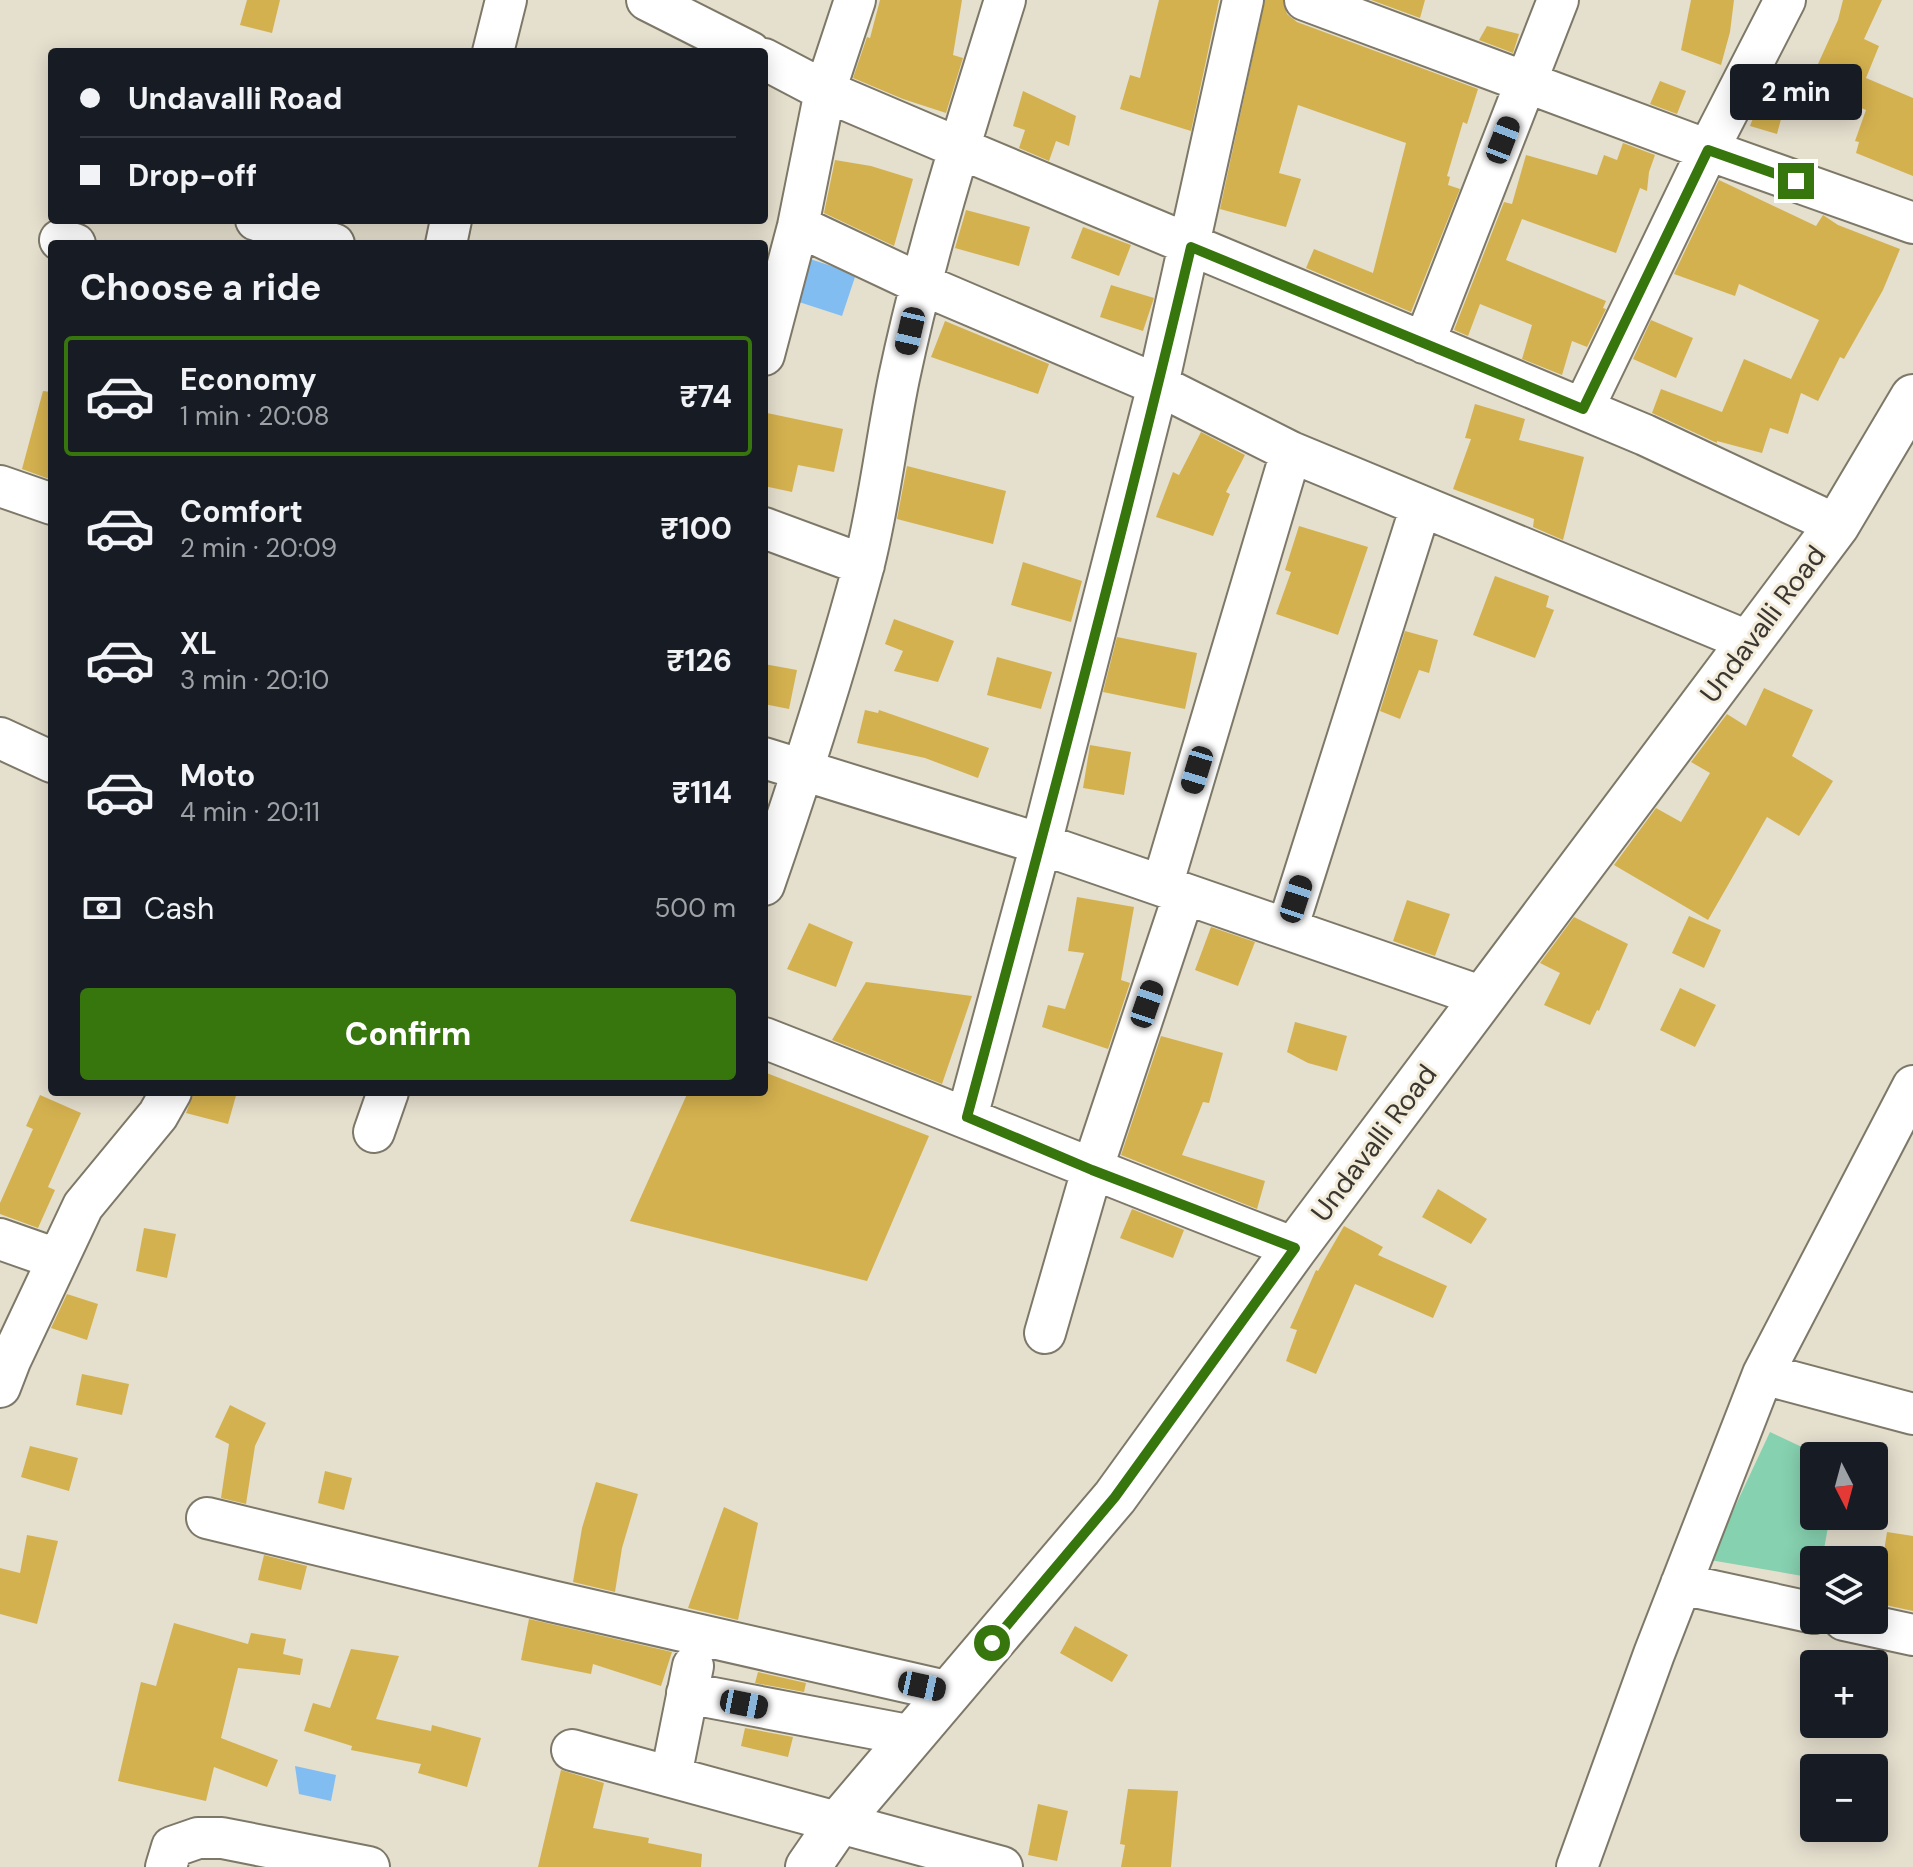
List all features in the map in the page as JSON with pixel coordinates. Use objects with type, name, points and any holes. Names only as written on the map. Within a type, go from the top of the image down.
[{"type":"main road","name":"Undavalli Road","points":[[808,1867],[839,1822],[1115,1497],[1295,1248],[1837,525],[1913,397]]},
{"type":"street","points":[[494,48],[506,0]]},
{"type":"street","points":[[647,0],[742,48]]},
{"type":"street","points":[[768,340],[798,226],[825,91],[855,0]]},
{"type":"street","points":[[768,873],[803,770],[864,565],[899,378],[921,284],[1005,0]]},
{"type":"street","points":[[967,1117],[1041,844],[1158,385],[1191,247],[1243,0]]},
{"type":"street","points":[[1305,0],[1913,223]]},
{"type":"street","points":[[1424,343],[1558,0]]},
{"type":"street","points":[[1583,409],[1708,150],[1785,0]]},
{"type":"street","points":[[768,61],[825,91],[1583,409],[1837,525]]},
{"type":"street","points":[[269,224],[321,240]]},
{"type":"street","points":[[798,226],[921,284],[1158,385],[1291,452],[1750,642]]},
{"type":"street","points":[[1045,1333],[1173,890],[1291,452]]},
{"type":"street","points":[[0,486],[48,503]]},
{"type":"street","points":[[1287,929],[1421,506]]},
{"type":"street","points":[[768,529],[864,565]]},
{"type":"street","points":[[0,738],[48,760]]},
{"type":"street","points":[[768,759],[1041,844],[1483,997]]},
{"type":"street","points":[[768,1040],[1295,1248]]},
{"type":"street","points":[[1577,1867],[1681,1584],[1763,1374],[1913,1086]]},
{"type":"street","points":[[0,1387],[83,1206],[158,1115],[169,1096]]},
{"type":"street","points":[[374,1132],[387,1096]]},
{"type":"street","points":[[0,1239],[57,1259]]},
{"type":"street","points":[[1763,1374],[1913,1414]]},
{"type":"street","points":[[207,1518],[950,1692]]},
{"type":"street","points":[[1681,1584],[1800,1610]]},
{"type":"street","points":[[1888,1630],[1913,1635]]},
{"type":"street","points":[[671,1776],[699,1635]]},
{"type":"street","points":[[687,1693],[913,1736]]},
{"type":"street","points":[[572,1750],[1002,1867]]},
{"type":"street","points":[[166,1867],[172,1847],[198,1838],[222,1838],[257,1856],[369,1867]]},
{"type":"green space","points":[[1770,1432],[1800,1446],[1800,1530],[1827,1530],[1825,1546],[1800,1546],[1800,1576],[1710,1560]]},
{"type":"water","points":[[810,259],[856,274],[842,316],[796,301]]},
{"type":"water","points":[[295,1766],[336,1775],[331,1801],[299,1794]]},
{"type":"building","points":[[247,0],[280,0],[272,33],[240,25]]},
{"type":"building","points":[[880,0],[962,0],[953,55],[963,58],[946,113],[853,78],[867,37],[870,38]]},
{"type":"building","points":[[1159,0],[1219,0],[1191,131],[1120,109],[1130,75],[1140,78]]},
{"type":"building","points":[[1265,0],[1283,0],[1287,14],[1297,22],[1478,89],[1467,124],[1463,122],[1447,176],[1450,177],[1448,185],[1460,189],[1411,312],[1306,268],[1314,249],[1373,273],[1406,143],[1298,105],[1279,173],[1301,179],[1286,227],[1220,209]]},
{"type":"building","points":[[1371,0],[1425,0],[1420,18]]},
{"type":"building","points":[[1691,0],[1734,0],[1721,65],[1681,50]]},
{"type":"building","points":[[1843,0],[1882,0],[1864,39],[1879,46],[1866,78],[1913,98],[1913,176],[1856,153],[1859,142],[1855,141],[1866,110],[1808,86],[1838,20]]},
{"type":"building","points":[[1487,26],[1519,34],[1513,53],[1479,40]]},
{"type":"building","points":[[1660,81],[1686,91],[1677,114],[1650,104]]},
{"type":"building","points":[[1023,91],[1076,116],[1069,146],[1056,141],[1049,161],[1019,148],[1025,130],[1013,126]]},
{"type":"building","points":[[1760,100],[1784,108],[1777,134],[1750,126]]},
{"type":"building","points":[[1623,143],[1655,155],[1647,191],[1640,188],[1616,253],[1522,219],[1506,260],[1606,301],[1603,308],[1606,309],[1587,347],[1572,341],[1562,375],[1522,359],[1532,325],[1480,304],[1468,336],[1454,330],[1504,202],[1512,204],[1526,155],[1597,175],[1604,155],[1617,160]]},
{"type":"building","points":[[835,160],[871,166],[913,179],[894,246],[824,213]]},
{"type":"building","points":[[1719,180],[1816,226],[1823,215],[1838,225],[1900,249],[1883,290],[1844,359],[1840,357],[1818,401],[1801,393],[1788,434],[1770,428],[1762,453],[1717,443],[1652,413],[1661,389],[1722,412],[1744,359],[1791,379],[1819,320],[1739,284],[1735,296],[1674,274]]},
{"type":"building","points":[[966,210],[1030,227],[1019,266],[955,248]]},
{"type":"building","points":[[1083,227],[1131,245],[1119,276],[1071,258]]},
{"type":"building","points":[[1111,285],[1154,298],[1143,331],[1100,317]]},
{"type":"building","points":[[1651,320],[1693,338],[1676,378],[1633,359]]},
{"type":"building","points":[[945,321],[1049,364],[1038,394],[931,357]]},
{"type":"building","points":[[43,391],[48,392],[48,479],[22,469]]},
{"type":"building","points":[[1475,404],[1525,419],[1519,440],[1584,457],[1563,540],[1533,527],[1534,519],[1453,489],[1471,439],[1465,438]]},
{"type":"building","points":[[768,413],[843,429],[834,472],[798,465],[792,492],[768,487]]},
{"type":"building","points":[[1201,432],[1245,455],[1226,492],[1230,494],[1213,536],[1156,517],[1173,472],[1179,475]]},
{"type":"building","points":[[907,466],[1006,491],[993,544],[897,519]]},
{"type":"building","points":[[1299,526],[1368,547],[1338,635],[1276,614],[1291,572],[1285,570]]},
{"type":"building","points":[[1023,562],[1082,581],[1071,622],[1011,605]]},
{"type":"building","points":[[1495,576],[1549,596],[1546,607],[1554,610],[1535,658],[1473,635]]},
{"type":"building","points":[[894,619],[954,641],[938,682],[894,671],[903,651],[885,644]]},
{"type":"building","points":[[1405,631],[1438,640],[1429,673],[1419,670],[1400,719],[1380,711]]},
{"type":"building","points":[[1117,637],[1197,653],[1185,709],[1103,692]]},
{"type":"building","points":[[997,657],[1052,672],[1041,709],[987,695]]},
{"type":"building","points":[[768,665],[797,670],[789,709],[768,705]]},
{"type":"building","points":[[1764,688],[1813,710],[1792,756],[1833,781],[1799,836],[1767,817],[1708,920],[1614,865],[1656,808],[1681,822],[1710,773],[1691,762],[1727,714],[1746,726]]},
{"type":"building","points":[[865,710],[878,713],[879,710],[989,748],[978,778],[925,758],[857,743]]},
{"type":"building","points":[[1090,745],[1131,752],[1124,795],[1083,788]]},
{"type":"building","points":[[1077,897],[1134,907],[1121,980],[1130,983],[1108,1049],[1042,1027],[1048,1005],[1065,1009],[1084,953],[1068,951]]},
{"type":"building","points":[[1407,900],[1450,914],[1435,956],[1393,941]]},
{"type":"building","points":[[1689,916],[1721,930],[1704,968],[1672,953]]},
{"type":"building","points":[[1574,917],[1628,944],[1590,1025],[1544,1005],[1560,973],[1540,963]]},
{"type":"building","points":[[809,923],[853,942],[836,987],[787,969]]},
{"type":"building","points":[[1211,927],[1255,942],[1238,986],[1195,970]]},
{"type":"building","points":[[866,982],[972,996],[942,1084],[832,1040]]},
{"type":"building","points":[[1680,988],[1716,1005],[1695,1047],[1660,1030]]},
{"type":"building","points":[[1295,1022],[1347,1036],[1337,1071],[1308,1063],[1287,1052]]},
{"type":"building","points":[[1161,1036],[1223,1053],[1209,1103],[1203,1102],[1182,1155],[1265,1181],[1257,1209],[1121,1155]]},
{"type":"building","points":[[768,1074],[929,1136],[867,1281],[630,1221],[686,1096],[768,1096]]},
{"type":"building","points":[[40,1095],[81,1113],[48,1187],[55,1190],[38,1228],[0,1214],[0,1203],[33,1129],[26,1126]]},
{"type":"building","points":[[192,1096],[236,1096],[228,1124],[186,1113]]},
{"type":"building","points":[[1438,1189],[1487,1219],[1471,1244],[1422,1217]]},
{"type":"building","points":[[1132,1209],[1184,1230],[1173,1258],[1120,1238]]},
{"type":"building","points":[[1344,1226],[1383,1247],[1378,1255],[1447,1286],[1433,1318],[1355,1284],[1316,1374],[1286,1361],[1297,1330],[1290,1328],[1316,1270]]},
{"type":"building","points":[[144,1228],[176,1234],[167,1278],[136,1271]]},
{"type":"building","points":[[67,1294],[98,1304],[87,1340],[51,1328]]},
{"type":"building","points":[[82,1374],[129,1384],[122,1415],[76,1405]]},
{"type":"building","points":[[230,1405],[266,1423],[255,1446],[246,1504],[221,1498],[229,1444],[215,1437]]},
{"type":"building","points":[[30,1446],[78,1458],[69,1491],[21,1477]]},
{"type":"building","points":[[325,1471],[352,1478],[344,1510],[318,1503]]},
{"type":"building","points":[[596,1482],[638,1494],[622,1548],[615,1592],[573,1582],[582,1528]]},
{"type":"building","points":[[724,1507],[758,1523],[738,1620],[688,1608]]},
{"type":"building","points":[[1887,1532],[1913,1536],[1913,1611],[1888,1606],[1888,1546],[1885,1546]]},
{"type":"building","points":[[27,1535],[58,1541],[37,1624],[0,1614],[0,1568],[20,1573]]},
{"type":"building","points":[[264,1555],[307,1566],[301,1590],[258,1580]]},
{"type":"building","points":[[529,1619],[672,1652],[661,1686],[593,1664],[591,1674],[521,1660]]},
{"type":"building","points":[[174,1623],[248,1644],[251,1633],[286,1639],[283,1654],[303,1659],[300,1675],[238,1668],[221,1738],[278,1760],[267,1787],[214,1767],[206,1801],[118,1781],[141,1682],[156,1686]]},
{"type":"building","points":[[1075,1626],[1128,1655],[1112,1682],[1060,1653]]},
{"type":"building","points":[[351,1649],[399,1656],[376,1719],[431,1731],[432,1725],[481,1738],[467,1787],[418,1773],[421,1764],[351,1750],[352,1746],[304,1731],[313,1703],[330,1708]]},
{"type":"building","points":[[758,1672],[806,1683],[804,1692],[755,1683]]},
{"type":"building","points":[[745,1728],[793,1737],[788,1757],[741,1746]]},
{"type":"building","points":[[561,1770],[604,1783],[593,1828],[649,1838],[648,1843],[702,1854],[701,1867],[538,1867]]},
{"type":"building","points":[[1128,1789],[1178,1791],[1171,1867],[1121,1867],[1125,1845],[1120,1844]]},
{"type":"building","points":[[1038,1804],[1068,1811],[1057,1861],[1028,1855]]},
{"type":"route","points":[[992,1643],[1115,1497],[1295,1248],[1092,1170],[967,1117],[1056,783],[1191,247],[1583,409],[1708,150],[1796,181]]}]
